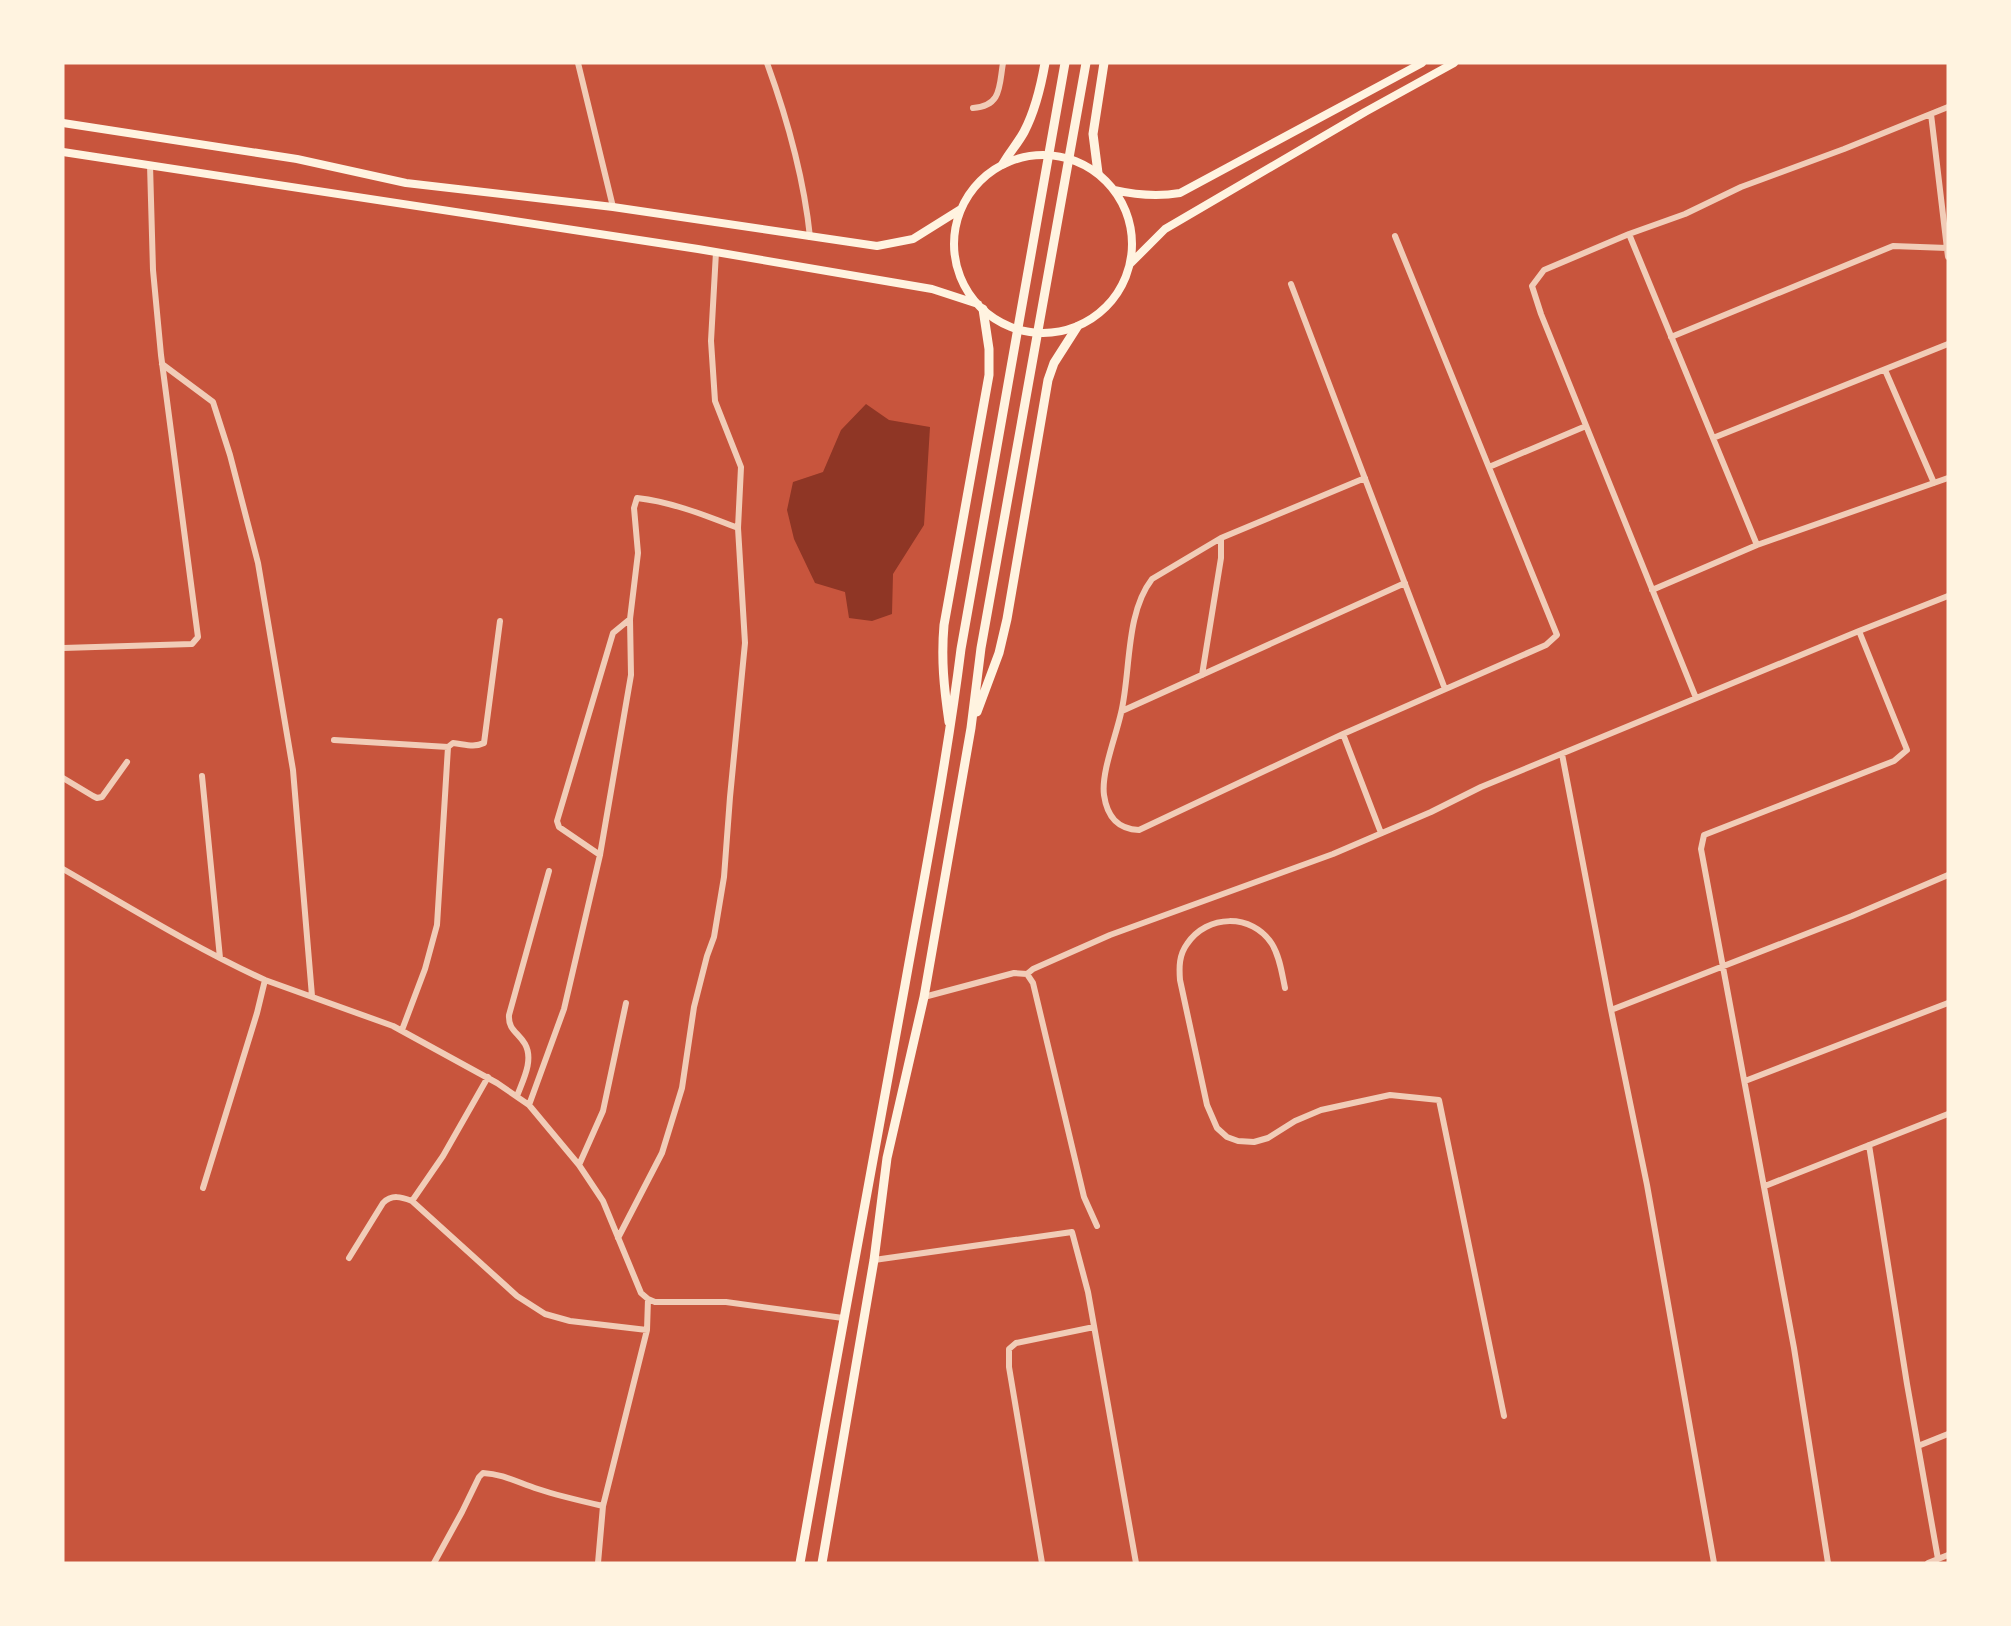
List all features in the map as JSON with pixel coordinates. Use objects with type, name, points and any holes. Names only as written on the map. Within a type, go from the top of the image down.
[{"type":"main road","points":[[1003,164],[1029,121],[1040,89],[1045,63]]},
{"type":"main road","points":[[800,1563],[950,734],[961,649],[1065,63]]},
{"type":"main road","points":[[822,1563],[874,1260],[887,1158],[924,997],[970,728],[981,648],[1086,63]]},
{"type":"main road","points":[[1098,173],[1093,134],[1104,63]]},
{"type":"main road","points":[[1114,190],[1131,194],[1164,196],[1180,193],[1422,63]]},
{"type":"main road","points":[[1130,264],[1165,229],[1365,112],[1454,63]]},
{"type":"main road","points":[[63,123],[297,159],[406,183],[613,207],[877,246],[898,244],[913,239],[962,209]]},
{"type":"main road","points":[[63,152],[716,252],[923,287],[980,307],[1009,326],[1047,333],[1077,327],[1097,315],[1114,299],[1122,286],[1130,264],[1132,248],[1126,210],[1114,190],[1098,173],[1076,161],[1055,155],[1033,155],[1003,164],[978,183],[962,209],[955,231],[957,262],[964,285],[980,307],[989,349],[989,375],[944,625],[942,670],[950,734]]},
{"type":"main road","points":[[970,728],[999,653],[1007,620],[1048,380],[1054,363],[1077,327]]},
{"type":"street","points":[[578,63],[613,207]]},
{"type":"street","points":[[766,63],[779,99],[807,202],[810,237]]},
{"type":"street","points":[[973,108],[986,107],[993,103],[998,95],[1004,63]]},
{"type":"street","points":[[1696,698],[1532,286],[1544,270],[1629,234],[1685,214],[1741,188],[1948,106]]},
{"type":"street","points":[[1930,114],[1948,257]]},
{"type":"street","points":[[63,648],[192,644],[198,637],[162,364],[153,270],[150,165]]},
{"type":"street","points":[[1629,234],[1757,545]]},
{"type":"street","points":[[1365,478],[1221,538],[1152,579],[1145,587],[1132,628],[1122,711],[1105,777],[1104,795],[1112,819],[1126,830],[1139,830],[1343,734],[1546,645],[1557,635],[1395,236]]},
{"type":"street","points":[[1671,337],[1893,246],[1947,248]]},
{"type":"street","points":[[618,1238],[662,1153],[682,1088],[694,1007],[714,937],[721,897],[745,643],[738,528],[741,467],[715,401],[711,341],[716,252]]},
{"type":"street","points":[[1291,284],[1445,689]]},
{"type":"street","points":[[1713,438],[1948,344]]},
{"type":"street","points":[[162,364],[213,402],[230,455],[258,562],[293,770],[312,996]]},
{"type":"street","points":[[1885,370],[1934,483]]},
{"type":"street","points":[[1489,467],[1586,426]]},
{"type":"street","points":[[1652,590],[1757,545],[1948,478]]},
{"type":"street","points":[[529,1105],[564,1009],[600,855],[631,675],[630,618],[638,554],[634,508],[637,498],[656,500],[687,509],[738,528]]},
{"type":"street","points":[[1202,675],[1221,558],[1221,538]]},
{"type":"street","points":[[1122,711],[1405,583]]},
{"type":"street","points":[[1027,975],[1033,969],[1110,934],[1333,854],[1431,812],[1481,787],[1948,596]]},
{"type":"street","points":[[600,855],[559,826],[557,821],[613,633],[630,618]]},
{"type":"street","points":[[334,740],[448,747],[453,743],[478,746],[484,742],[500,621]]},
{"type":"street","points":[[1828,1563],[1794,1348],[1701,849],[1704,835],[1894,761],[1907,750],[1859,631]]},
{"type":"street","points":[[1343,734],[1381,833]]},
{"type":"street","points":[[402,1030],[425,969],[437,925],[448,747]]},
{"type":"street","points":[[1562,754],[1647,1185],[1714,1563]]},
{"type":"street","points":[[63,778],[93,796],[102,797],[127,762]]},
{"type":"street","points":[[202,776],[220,958]]},
{"type":"street","points":[[63,869],[220,958],[265,980],[402,1030],[488,1077],[517,1096],[529,1105],[579,1165],[603,1201],[642,1293],[648,1299],[656,1302],[726,1302],[843,1318]]},
{"type":"street","points":[[517,1096],[528,1065],[528,1055],[525,1045],[510,1028],[509,1015],[549,871]]},
{"type":"street","points":[[1611,1010],[1948,875]]},
{"type":"street","points":[[1285,988],[1279,960],[1272,944],[1261,931],[1245,923],[1228,920],[1211,924],[1196,932],[1185,946],[1179,962],[1180,980],[1207,1105],[1217,1128],[1227,1137],[1238,1141],[1254,1142],[1268,1138],[1321,1110],[1342,1104],[1390,1095],[1438,1100],[1504,1416]]},
{"type":"street","points":[[924,997],[1014,973],[1027,975],[1033,983],[1084,1197],[1097,1226]]},
{"type":"street","points":[[203,1188],[265,980]]},
{"type":"street","points":[[579,1165],[603,1111],[626,1003]]},
{"type":"street","points":[[1745,1081],[1948,1003]]},
{"type":"street","points":[[412,1201],[443,1156],[488,1077]]},
{"type":"street","points":[[1765,1186],[1948,1114]]},
{"type":"street","points":[[1869,1145],[1938,1559]]},
{"type":"street","points":[[349,1258],[387,1199],[399,1197],[412,1201],[518,1296],[545,1314],[570,1321],[647,1330]]},
{"type":"street","points":[[874,1260],[1072,1232],[1088,1292],[1136,1563]]},
{"type":"street","points":[[598,1563],[603,1506],[647,1330],[648,1299]]},
{"type":"street","points":[[1042,1563],[1009,1349],[1016,1343],[1094,1327]]},
{"type":"street","points":[[1918,1446],[1948,1434]]},
{"type":"street","points":[[434,1563],[483,1473],[511,1478],[539,1490],[603,1506]]},
{"type":"street","points":[[1928,1563],[1948,1555]]},
{"type":"shaded area","points":[[866,404],[889,420],[930,427],[924,525],[893,574],[892,614],[872,621],[849,618],[845,592],[815,583],[794,539],[787,510],[793,482],[823,472],[841,430]]}]
